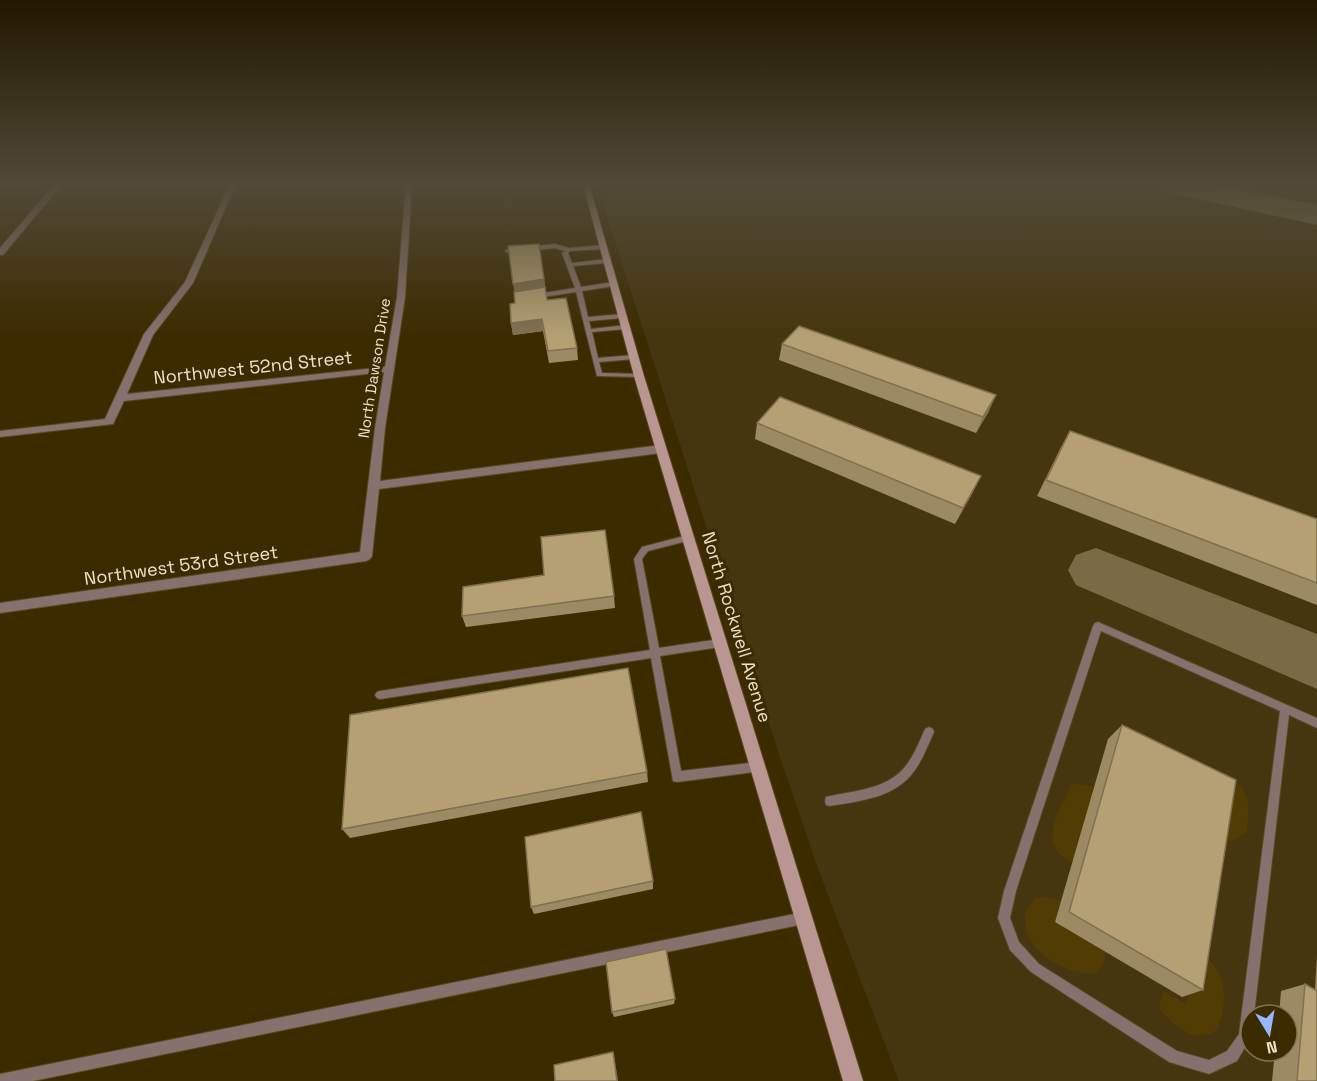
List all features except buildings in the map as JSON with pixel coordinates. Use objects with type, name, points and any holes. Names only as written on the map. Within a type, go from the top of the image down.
[{"type":"main road","name":"North Rockwell Avenue","points":[[600,234],[639,376],[854,1081]]},
{"type":"street","points":[[0,253],[16,234]]},
{"type":"street","points":[[0,434],[109,422],[154,325],[189,283],[211,234]]},
{"type":"street","name":"North Dawson Drive","points":[[366,556],[375,486],[378,439],[401,297],[405,234]]},
{"type":"street","name":"Northwest 52nd Street","points":[[120,398],[389,369]]},
{"type":"street","points":[[375,486],[661,449]]},
{"type":"street","name":"Northwest 53rd Street","points":[[0,608],[366,556]]},
{"type":"lane","points":[[508,251],[555,246],[569,250],[604,247]]},
{"type":"lane","points":[[569,250],[565,253],[578,288],[599,375],[639,376]]},
{"type":"lane","points":[[570,265],[608,261]]},
{"type":"lane","points":[[533,297],[614,284]]},
{"type":"lane","points":[[586,320],[624,321]]},
{"type":"lane","points":[[588,331],[624,321]]},
{"type":"lane","points":[[595,360],[634,357]]},
{"type":"lane","points":[[688,538],[645,549],[638,559],[653,654],[677,777],[758,768]]},
{"type":"lane","points":[[1286,709],[1245,1036],[1232,1056],[1209,1067],[1174,1057],[1035,968],[1014,946],[1004,918],[1010,891],[1098,626],[1286,709],[1317,723]]},
{"type":"lane","points":[[380,695],[720,643]]},
{"type":"lane","points":[[830,801],[873,792],[890,786],[905,776],[929,732]]},
{"type":"lane","points":[[0,1081],[804,918]]},
{"type":"shaded area","points":[[613,234],[1317,234],[1317,1081],[899,1081],[819,871],[781,760]]},
{"type":"shaded area","points":[[1215,770],[1234,781],[1245,793],[1248,810],[1247,831],[1233,841],[1225,840]]},
{"type":"shaded area","points":[[1071,783],[1094,787],[1072,863],[1057,850],[1052,835],[1062,801],[1064,802]]},
{"type":"shaded area","points":[[1045,897],[1061,901],[1055,922],[1106,952],[1103,965],[1096,973],[1077,972],[1057,964],[1039,951],[1033,943],[1026,929],[1025,911],[1035,898]]},
{"type":"shaded area","points":[[1196,950],[1214,965],[1223,985],[1224,996],[1217,1030],[1200,1036],[1178,1028],[1159,1009],[1163,991],[1186,1004]]},
{"type":"taxiway","points":[[1096,570],[1317,662]]}]
